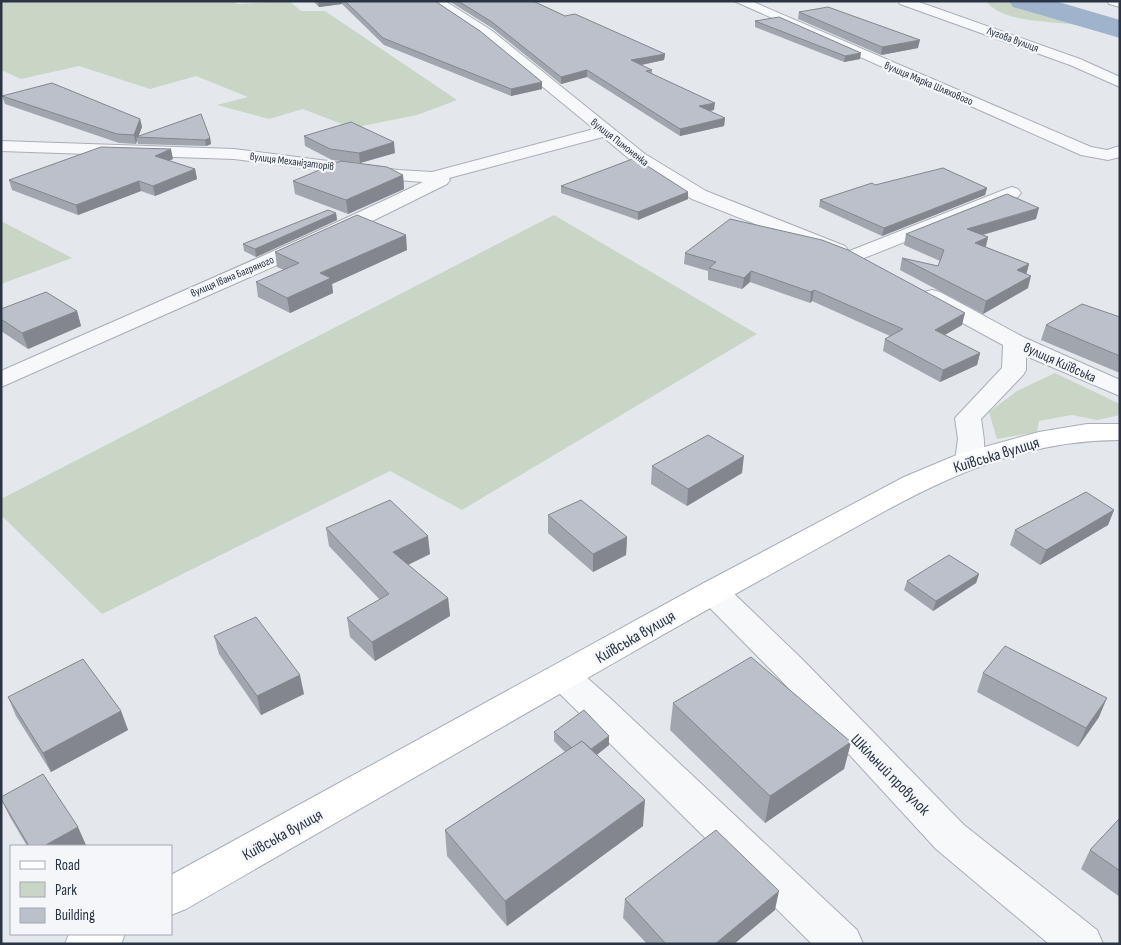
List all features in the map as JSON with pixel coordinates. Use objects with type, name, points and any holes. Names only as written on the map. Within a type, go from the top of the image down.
[{"type":"street","name":"вулиця Пимоненка","points":[[436,1],[486,33],[639,158],[700,195],[854,256],[872,266]]},
{"type":"street","name":"вулиця Марка Шляхового","points":[[740,1],[1087,151],[1108,154],[1120,152]]},
{"type":"street","name":"Лугова вулиця","points":[[904,1],[1075,62],[1120,83]]},
{"type":"street","points":[[1113,1],[1120,3]]},
{"type":"street","name":"вулиця Механізаторів","points":[[1,146],[234,154],[398,175],[432,177],[606,131]]},
{"type":"street","name":"вулиця Івана Багряного","points":[[1,380],[178,300],[329,235],[461,170]]},
{"type":"street","points":[[398,175],[422,181],[426,184],[423,188]]},
{"type":"street","points":[[854,256],[1012,193]]},
{"type":"street","points":[[916,289],[1015,342]]},
{"type":"street","name":"вулиця Київська","points":[[969,460],[971,439],[968,418],[1014,370],[1015,342],[1120,389]]},
{"type":"street","name":"Київська вулиця","points":[[172,895],[713,592],[914,483],[969,460],[1039,440],[1087,432],[1120,432]]},
{"type":"street","name":"Шкільний провулок","points":[[713,592],[791,669],[950,836],[1082,944]]},
{"type":"street","points":[[564,677],[842,944]]},
{"type":"street","points":[[86,944],[102,935]]},
{"type":"green space","points":[[1,1],[233,1],[237,4],[289,1],[301,11],[325,11],[457,100],[417,115],[352,128],[303,109],[269,119],[217,105],[248,97],[196,76],[150,89],[79,66],[21,79],[1,70]]},
{"type":"green space","points":[[986,1],[1051,1],[1084,14],[1120,23],[1120,38],[1086,26],[1018,18],[994,9]]},
{"type":"green space","points":[[554,215],[757,334],[462,510],[390,471],[102,614],[1,515],[1,499]]},
{"type":"green space","points":[[1,221],[72,258],[1,284]]},
{"type":"green space","points":[[1055,373],[1120,404],[1120,415],[1097,420],[1072,415],[1039,421],[1037,432],[997,439],[989,412],[1017,391]]},
{"type":"building","points":[[345,1],[435,1],[480,31],[542,82],[511,89],[383,38]]},
{"type":"building","points":[[458,1],[533,1],[565,16],[575,14],[665,54],[631,60],[652,70],[646,71],[715,103],[699,106],[725,118],[680,129],[587,70],[561,77],[492,22]]},
{"type":"building","points":[[828,7],[920,40],[882,47],[799,12]]},
{"type":"building","points":[[779,17],[861,53],[845,56],[755,21]]},
{"type":"building","points":[[52,83],[140,119],[134,135],[117,134],[2,96]]},
{"type":"building","points":[[201,114],[210,138],[205,140],[136,137]]},
{"type":"building","points":[[351,122],[394,142],[359,153],[330,149],[304,136]]},
{"type":"building","points":[[101,147],[171,149],[155,156],[195,169],[153,186],[139,181],[76,205],[9,180]]},
{"type":"building","points":[[635,158],[688,192],[638,212],[561,186]]},
{"type":"building","points":[[341,161],[387,167],[403,175],[346,200],[293,181]]},
{"type":"building","points":[[943,168],[987,188],[884,228],[820,200],[872,183],[875,185]]},
{"type":"building","points":[[1007,194],[1039,208],[967,229],[988,237],[975,243],[1029,264],[1017,270],[1031,276],[986,301],[902,258],[938,266],[944,250],[906,234]]},
{"type":"building","points":[[328,210],[336,213],[255,249],[243,244]]},
{"type":"building","points":[[357,215],[406,235],[320,273],[331,278],[287,298],[256,282],[299,263],[275,252]]},
{"type":"building","points":[[730,219],[822,240],[848,250],[965,313],[935,330],[980,353],[943,370],[885,339],[903,329],[814,290],[811,292],[751,271],[744,278],[709,268],[716,262],[685,253]]},
{"type":"building","points":[[46,292],[77,311],[22,333],[1,319],[1,309]]},
{"type":"building","points":[[1082,304],[1120,317],[1120,356],[1046,325]]},
{"type":"building","points":[[708,435],[744,456],[688,489],[652,466]]},
{"type":"building","points":[[1086,492],[1114,510],[1046,550],[1015,530]]},
{"type":"building","points":[[390,500],[428,536],[393,552],[448,598],[372,642],[347,618],[389,594],[326,528]]},
{"type":"building","points":[[581,500],[627,537],[593,554],[548,515]]},
{"type":"building","points":[[949,555],[979,574],[936,601],[907,581]]},
{"type":"building","points":[[256,617],[300,675],[257,696],[214,636]]},
{"type":"building","points":[[1005,646],[1107,698],[1086,728],[983,673]]},
{"type":"building","points":[[751,657],[851,742],[770,796],[673,703]]},
{"type":"building","points":[[83,659],[121,711],[43,753],[8,697]]},
{"type":"building","points":[[584,710],[609,736],[591,749],[582,741],[572,748],[554,732]]},
{"type":"building","points":[[582,741],[645,800],[505,901],[445,830]]},
{"type":"building","points":[[43,774],[78,827],[46,845],[28,845],[1,797]]},
{"type":"building","points":[[1120,818],[1120,871],[1090,850]]},
{"type":"building","points":[[716,830],[779,891],[715,944],[666,944],[625,899]]},
{"type":"waterway","points":[[1023,1],[1120,29]]}]
